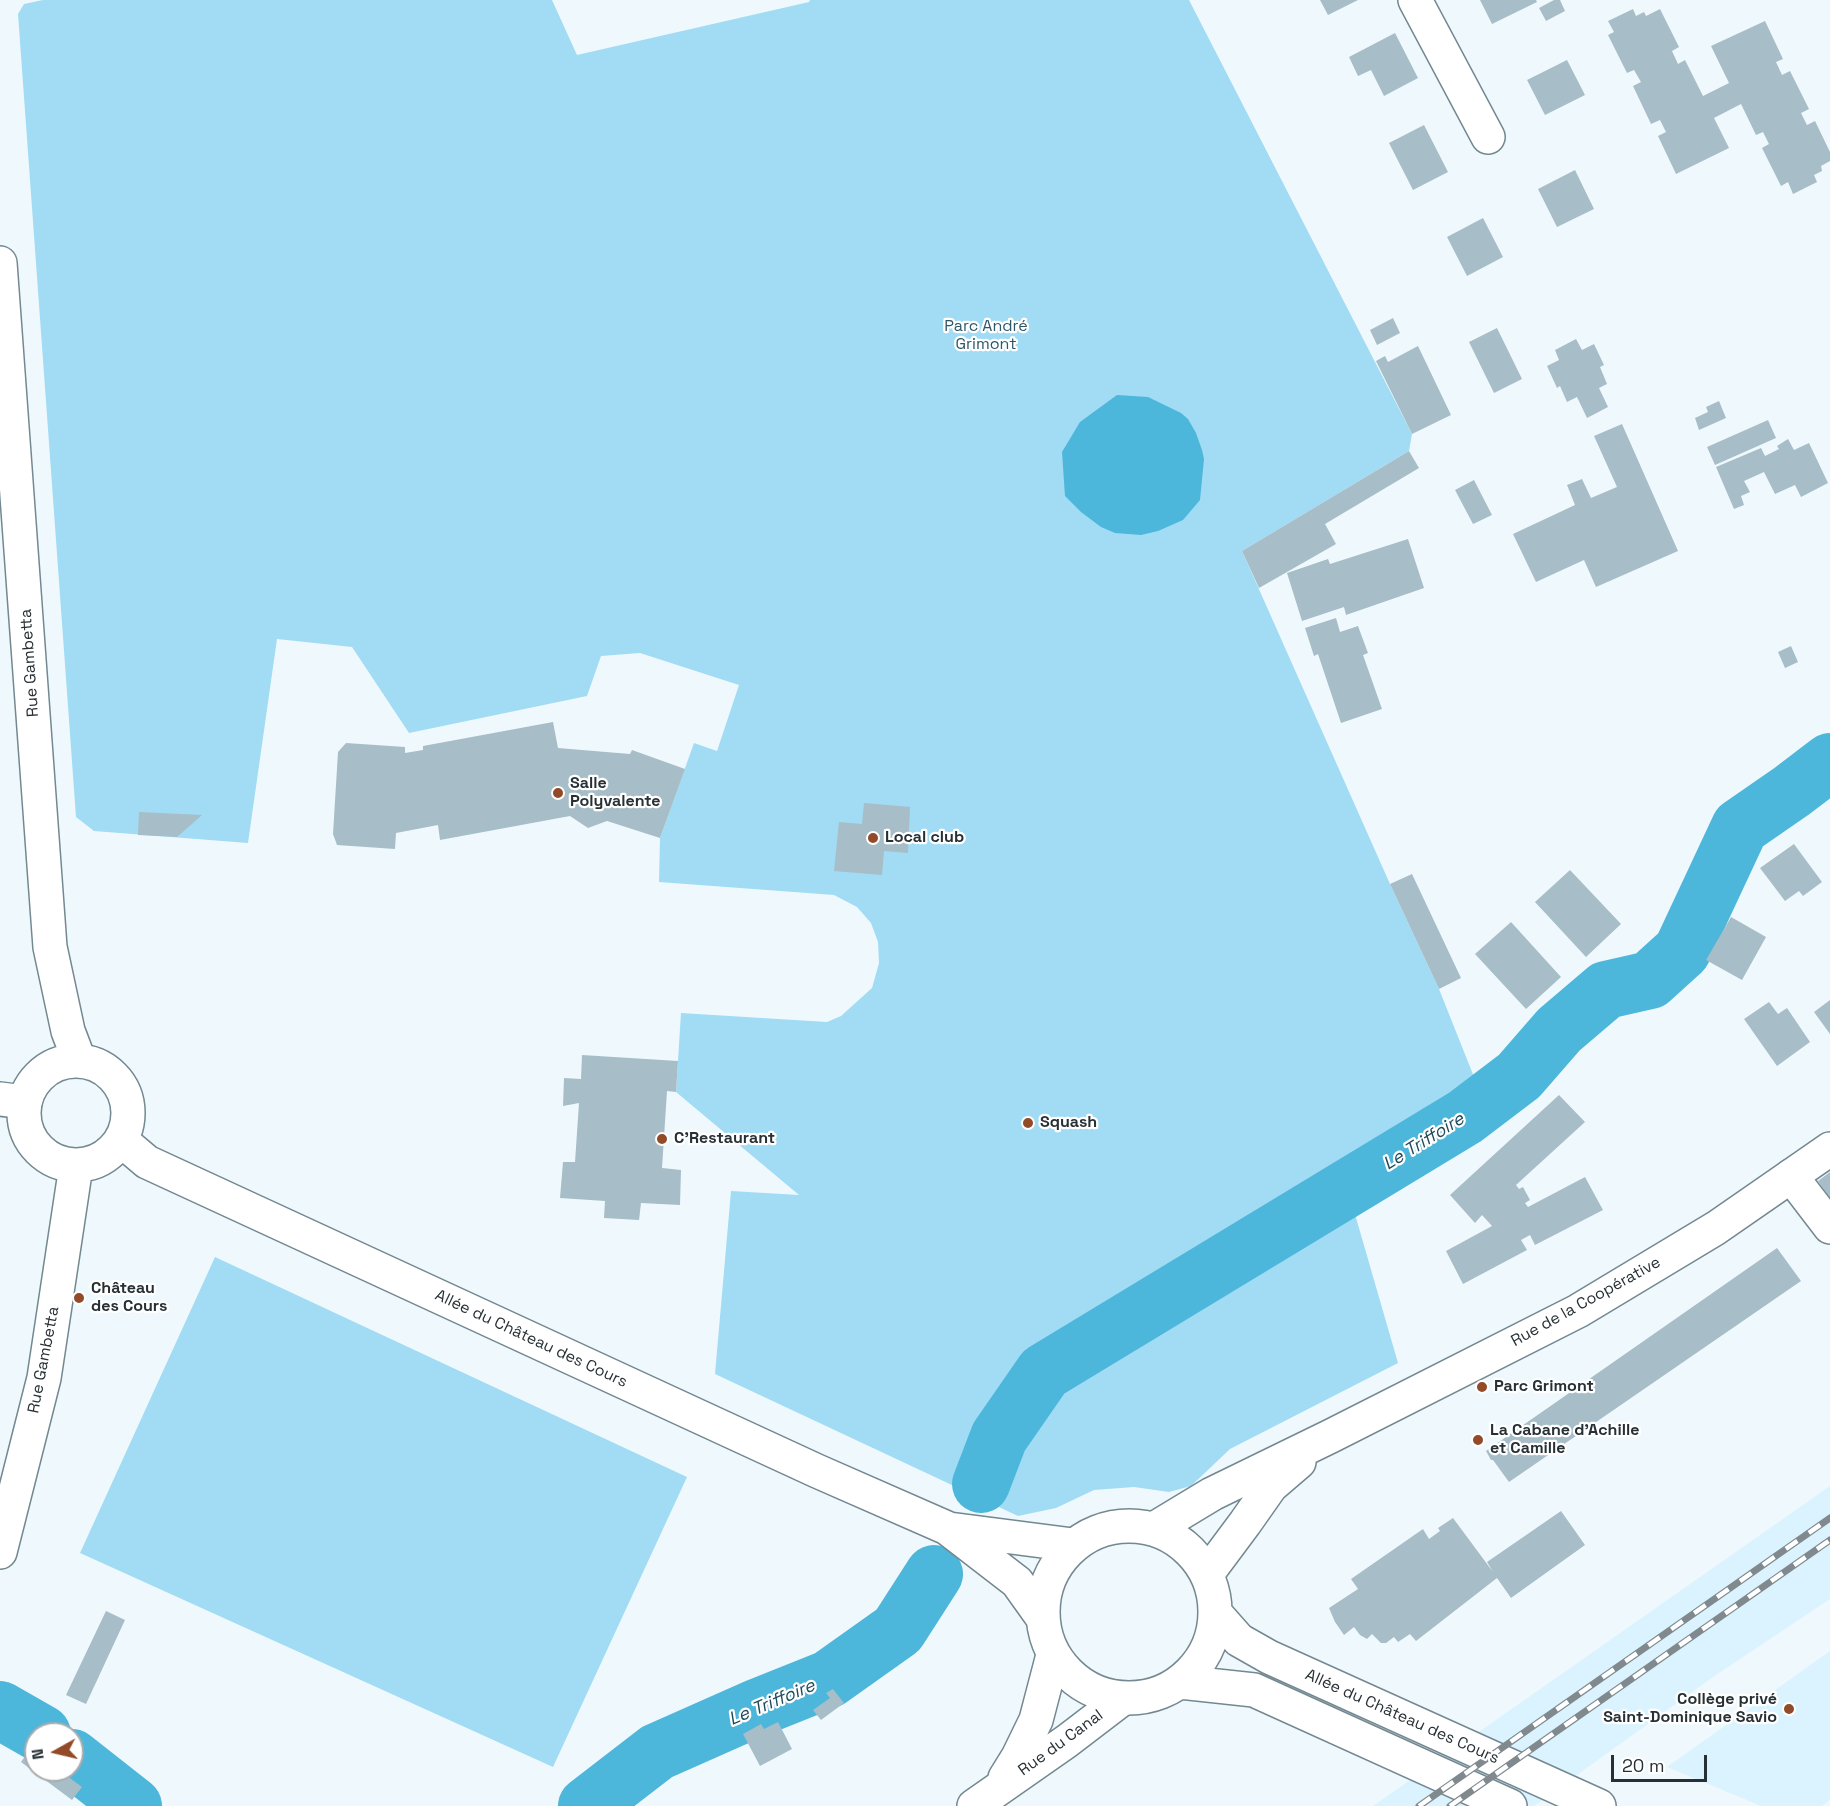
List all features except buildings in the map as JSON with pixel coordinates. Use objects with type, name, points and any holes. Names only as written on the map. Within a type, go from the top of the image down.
[{"type":"street","points":[[1415,0],[1488,137]]},
{"type":"street","name":"Rue Gambetta","points":[[0,263],[50,947],[68,1030],[79,1060]]},
{"type":"street","points":[[79,1060],[96,1064],[112,1074],[123,1089],[129,1117],[118,1145],[97,1161],[76,1166],[57,1162],[41,1153],[26,1129],[23,1111],[12,1100],[28,1090],[39,1075],[52,1066],[79,1060]]},
{"type":"street","name":"Allée du Château des Cours","points":[[121,1140],[147,1162],[817,1471],[947,1528],[1017,1582],[1042,1617]]},
{"type":"street","name":"Rue de la Coopérative","points":[[1154,1529],[1212,1494],[1578,1311],[1716,1228],[1830,1149]]},
{"type":"street","name":"Rue Gambetta","points":[[0,1552],[44,1378],[76,1166]]},
{"type":"street","points":[[1791,1176],[1830,1227]]},
{"type":"street","name":"Rue de la Coopérative","points":[[1207,1574],[1271,1486],[1330,1436]]},
{"type":"street","points":[[1126,1525],[1154,1529],[1176,1539],[1194,1554],[1207,1574],[1214,1593],[1216,1614],[1211,1640],[1199,1664],[1180,1682],[1162,1693],[1143,1698],[1122,1699],[1095,1692],[1071,1677],[1053,1655],[1042,1617],[1045,1590],[1056,1565],[1073,1545],[1098,1531],[1126,1525]]},
{"type":"street","name":"Allée du Château des Cours","points":[[947,1528],[1073,1545]]},
{"type":"street","name":"Allée du Château des Cours","points":[[1216,1614],[1239,1640],[1269,1657],[1599,1806]]},
{"type":"street","name":"Rue du Canal","points":[[986,1797],[1018,1757],[1036,1720],[1053,1655]]},
{"type":"street","points":[[1180,1682],[1254,1690],[1510,1806]]},
{"type":"street","name":"Rue du Canal","points":[[986,1797],[1067,1741],[1122,1699]]},
{"type":"shaded area","points":[[1117,395],[1148,397],[1181,413],[1188,419],[1196,433],[1202,450],[1204,459],[1200,500],[1183,520],[1158,531],[1141,535],[1115,533],[1101,527],[1065,496],[1062,452],[1080,422]]},
{"type":"shaded area","points":[[1830,1486],[1830,1599],[1713,1677],[1534,1806],[1373,1806]]},
{"type":"shaded area","name":"Collège privé Saint-Dominique Savio","points":[[1830,1651],[1830,1800],[1822,1806],[1761,1806],[1667,1767]]},
{"type":"green space","name":"Parc André Grimont","points":[[43,0],[552,0],[577,55],[810,0],[1189,0],[1412,434],[1409,451],[1242,551],[1439,989],[1484,1102],[1348,1190],[1398,1363],[1230,1449],[1191,1486],[1169,1492],[1134,1487],[1094,1490],[1056,1508],[1018,1516],[715,1374],[731,1191],[799,1195],[676,1092],[681,1013],[827,1022],[841,1016],[872,988],[879,963],[878,942],[871,923],[857,907],[834,895],[659,882],[660,838],[694,743],[717,751],[739,685],[640,653],[601,656],[587,696],[409,733],[352,647],[277,639],[248,843],[94,831],[76,817],[18,14],[24,4]]},
{"type":"green space","points":[[215,1257],[687,1477],[553,1767],[80,1553]]},
{"type":"waterway","name":"Le Triffoire","points":[[981,1484],[999,1437],[1044,1372],[1465,1117],[1519,1076],[1559,1030],[1606,990],[1650,980],[1682,951],[1740,827],[1830,762]]},
{"type":"waterway","name":"Le Triffoire","points":[[587,1806],[657,1752],[829,1679],[898,1630],[934,1574]]},
{"type":"waterway","name":"Le Triffoire","points":[[0,1710],[24,1724]]},
{"type":"waterway","name":"Le Triffoire","points":[[84,1767],[133,1806]]},
{"type":"railway","points":[[1419,1806],[1830,1518]]},
{"type":"railway","points":[[1450,1806],[1830,1540]]},
{"type":"place","name":"Salle Polyvalente","points":[[558,793]]},
{"type":"place","name":"Local club","points":[[873,838]]},
{"type":"place","name":"Squash","points":[[1028,1123]]},
{"type":"place","name":"C'Restaurant","points":[[662,1139]]},
{"type":"place","name":"Château des Cours","points":[[79,1298]]},
{"type":"place","name":"Parc Grimont","points":[[1482,1387]]},
{"type":"place","name":"La Cabane d'Achille et Camille","points":[[1478,1440]]},
{"type":"place","name":"Collège privé Saint-Dominique Savio","points":[[1789,1709]]}]
